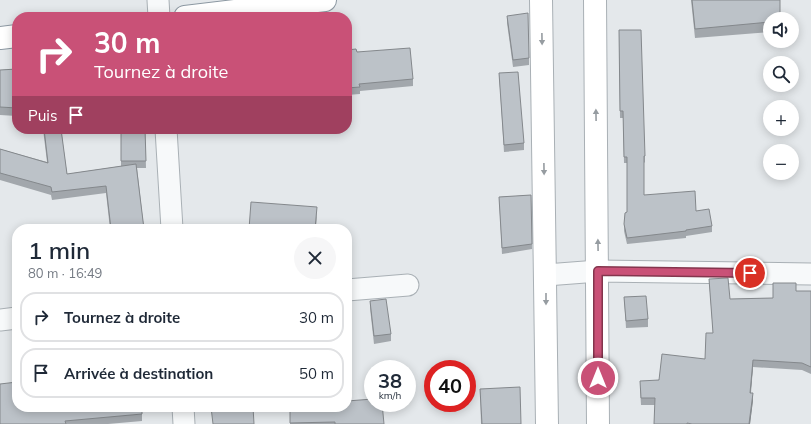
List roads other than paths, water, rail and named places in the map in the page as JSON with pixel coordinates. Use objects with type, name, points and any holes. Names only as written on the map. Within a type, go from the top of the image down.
[{"type":"main road","points":[[226,12],[325,0]]},
{"type":"main road","points":[[541,0],[546,275],[546,424]]},
{"type":"main road","points":[[595,0],[598,424]]},
{"type":"main road","points":[[0,38],[12,37]]},
{"type":"street","points":[[158,0],[159,12]]},
{"type":"street","points":[[166,134],[172,224]]},
{"type":"street","points":[[546,275],[598,271],[811,274]]},
{"type":"street","points":[[352,290],[408,285]]},
{"type":"street","points":[[0,320],[12,319]]},
{"type":"street","points":[[183,412],[184,424]]}]
